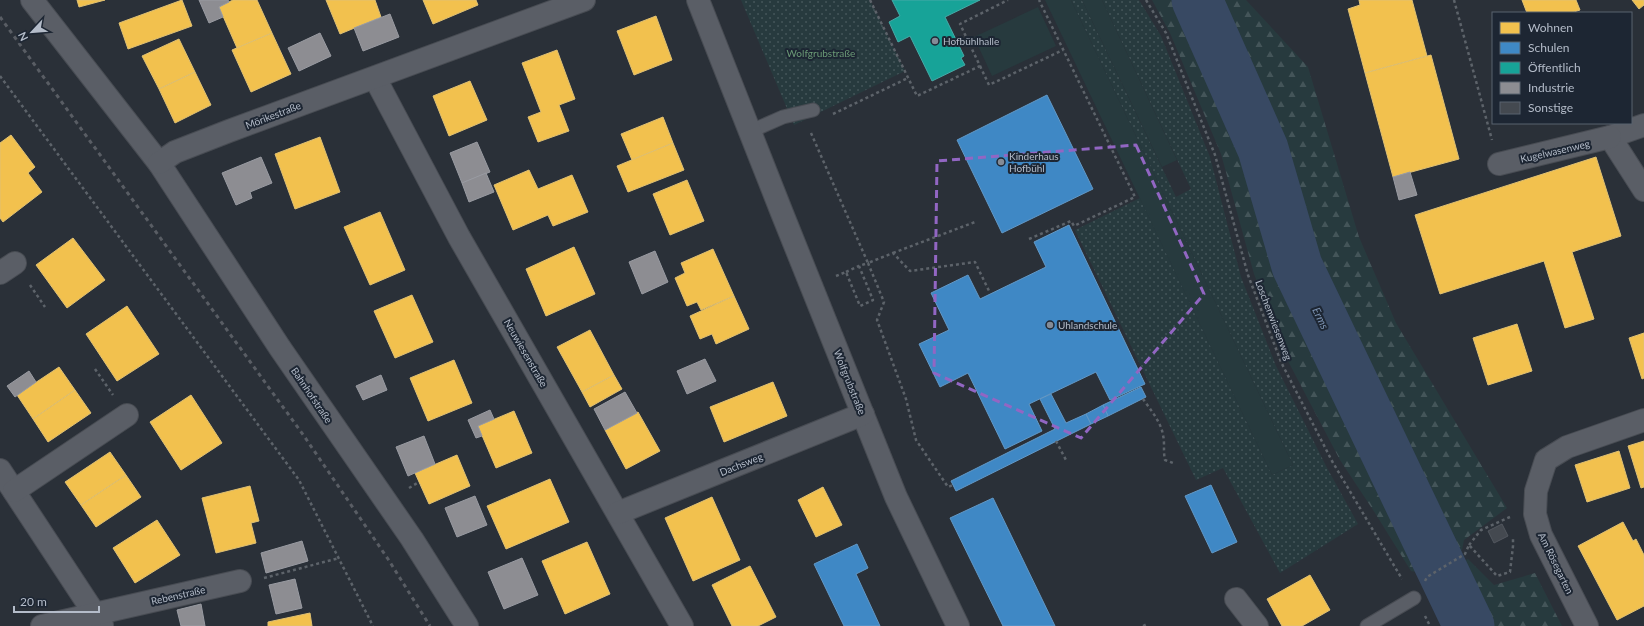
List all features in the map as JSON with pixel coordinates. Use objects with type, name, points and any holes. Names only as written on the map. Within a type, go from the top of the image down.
[{"type":"street","points":[[32,0],[159,163]]},
{"type":"street","name":"Mörikestraße","points":[[159,163],[175,152],[584,0]]},
{"type":"street","name":"Wolfgrubstraße","points":[[698,0],[749,132],[899,504],[958,626]]},
{"type":"street","name":"Neuwiesenstraße","points":[[375,78],[459,237],[682,626]]},
{"type":"street","name":"Kugelwasenweg","points":[[1499,164],[1610,137],[1644,125]]},
{"type":"street","points":[[1610,137],[1644,190]]},
{"type":"street","name":"Bahnhofstraße","points":[[159,163],[284,354],[412,539],[467,626]]},
{"type":"street","points":[[14,491],[128,414]]},
{"type":"street","name":"Dachsweg","points":[[618,513],[863,414]]},
{"type":"street","name":"Am Rösegarten","points":[[1587,626],[1541,535],[1535,514],[1536,491],[1546,460],[1567,447],[1644,420]]},
{"type":"street","points":[[0,470],[98,620]]},
{"type":"street","name":"Rebenstraße","points":[[42,626],[98,620],[240,581]]},
{"type":"street","points":[[1236,599],[1257,626]]},
{"type":"lane","points":[[749,132],[784,117],[813,110]]},
{"type":"lane","points":[[1367,626],[1414,598]]},
{"type":"path","points":[[870,0],[917,96],[980,66]]},
{"type":"path","points":[[1008,0],[960,24],[989,85],[1063,50]]},
{"type":"path","points":[[1029,238],[1071,221],[1074,226],[1136,197],[1039,0]]},
{"type":"path","name":"Loschenwiesenweg","points":[[1146,0],[1166,33],[1215,156],[1248,275],[1281,362],[1332,461],[1430,626]]},
{"type":"path","points":[[1454,0],[1499,164]]},
{"type":"path","points":[[0,76],[299,480],[373,626]]},
{"type":"path","points":[[829,116],[908,78]]},
{"type":"path","points":[[808,126],[884,302],[877,320],[906,399],[916,440],[948,487],[953,485]]},
{"type":"path","points":[[811,284],[975,222]]},
{"type":"path","points":[[893,253],[910,271],[975,262],[990,293]]},
{"type":"path","points":[[846,272],[860,306],[873,300],[859,266]]},
{"type":"path","points":[[1143,399],[1156,418],[1163,434],[1166,460],[1172,463]]},
{"type":"path","points":[[1056,441],[1067,462]]},
{"type":"path","points":[[1512,511],[1512,524]]},
{"type":"path","points":[[1428,577],[1465,554],[1469,545],[1482,530],[1511,516]]},
{"type":"path","points":[[1469,545],[1498,576],[1510,572],[1514,546],[1512,531]]},
{"type":"path","points":[[240,581],[260,579],[339,558]]},
{"type":"path","points":[[1143,626],[1147,624]]},
{"type":"highlighted area","points":[[1136,145],[1204,294],[1081,438],[934,373],[937,161]]},
{"type":"green space","name":"Wolfgrubstraße","points":[[741,0],[870,0],[905,71],[794,125]]},
{"type":"green space","points":[[1045,0],[1071,0],[1293,465],[1272,475]]},
{"type":"green space","points":[[1071,0],[1082,0],[1176,197],[1191,189],[1102,0],[1139,0],[1161,36],[1210,157],[1241,277],[1276,366],[1326,466],[1358,524],[1280,573],[1223,468],[1196,480],[1075,230],[1140,198],[1272,475],[1293,465]]},
{"type":"green space","points":[[1082,0],[1102,0],[1177,160],[1162,167]]},
{"type":"green space","points":[[1152,0],[1246,0],[1308,67],[1359,237],[1396,323],[1507,508],[1464,540],[1462,550],[1425,573],[1411,571],[1340,460],[1288,361],[1254,274],[1221,154],[1170,33]]},
{"type":"green space","points":[[1038,7],[1056,46],[992,76],[974,37]]},
{"type":"green space","points":[[1468,559],[1494,585],[1535,573],[1562,626],[1444,626],[1431,604],[1431,582]]},
{"type":"building: Wohnen","points":[[77,0],[105,0],[79,7]]},
{"type":"building: Wohnen","points":[[182,0],[192,26],[128,49],[119,23]]},
{"type":"building: Wohnen","points":[[233,0],[257,0],[272,33],[237,48],[219,7]]},
{"type":"building: Wohnen","points":[[326,0],[375,0],[381,17],[340,34]]},
{"type":"building: Wohnen","points":[[423,0],[476,0],[478,5],[433,24]]},
{"type":"building: Wohnen","points":[[1359,0],[1412,0],[1427,56],[1365,73],[1348,9],[1360,5]]},
{"type":"building: Wohnen","points":[[1522,0],[1576,0],[1580,10],[1574,12],[1527,12]]},
{"type":"building: Wohnen","points":[[1632,0],[1644,0],[1644,5],[1639,9]]},
{"type":"building: Wohnen","points":[[656,16],[672,60],[634,75],[617,31]]},
{"type":"building: Wohnen","points":[[272,33],[291,74],[251,92],[232,50]]},
{"type":"building: Wohnen","points":[[179,39],[195,72],[159,89],[142,56]]},
{"type":"building: Wohnen","points":[[557,50],[575,99],[559,105],[569,131],[538,142],[528,117],[541,112],[522,63]]},
{"type":"building: Wohnen","points":[[1431,55],[1459,159],[1393,177],[1365,73]]},
{"type":"building: Wohnen","points":[[195,72],[211,105],[175,123],[159,89]]},
{"type":"building: Wohnen","points":[[470,81],[487,120],[449,136],[433,96]]},
{"type":"building: Wohnen","points":[[663,117],[673,143],[632,160],[621,134]]},
{"type":"building: Wohnen","points":[[11,135],[35,167],[28,173],[42,192],[3,222],[0,218],[0,143]]},
{"type":"building: Wohnen","points":[[320,137],[340,192],[295,209],[275,154]]},
{"type":"building: Wohnen","points":[[673,143],[684,170],[628,192],[617,166]]},
{"type":"building: Wohnen","points":[[1596,157],[1621,236],[1572,252],[1594,319],[1565,328],[1544,261],[1440,294],[1415,215]]},
{"type":"building: Wohnen","points":[[529,170],[538,189],[572,175],[588,212],[553,226],[548,215],[513,230],[494,185]]},
{"type":"building: Wohnen","points":[[687,180],[704,221],[670,235],[653,194]]},
{"type":"building: Wohnen","points":[[380,212],[405,270],[370,285],[344,227]]},
{"type":"building: Wohnen","points":[[73,238],[105,280],[67,308],[36,265]]},
{"type":"building: Wohnen","points":[[574,247],[595,294],[546,316],[526,269]]},
{"type":"building: Wohnen","points":[[713,249],[734,296],[701,310],[697,302],[687,306],[675,278],[685,273],[681,263]]},
{"type":"building: Wohnen","points":[[412,295],[433,342],[395,358],[374,311]]},
{"type":"building: Wohnen","points":[[734,296],[749,329],[716,344],[712,334],[700,339],[690,316]]},
{"type":"building: Wohnen","points":[[127,306],[159,354],[117,381],[86,334]]},
{"type":"building: Wohnen","points":[[1517,324],[1532,371],[1488,385],[1473,338]]},
{"type":"building: Wohnen","points":[[590,330],[614,375],[582,392],[557,347]]},
{"type":"building: Wohnen","points":[[1644,333],[1644,378],[1642,379],[1629,338]]},
{"type":"building: Wohnen","points":[[454,360],[472,403],[428,421],[410,378]]},
{"type":"building: Wohnen","points":[[59,367],[75,390],[33,419],[17,395]]},
{"type":"building: Wohnen","points":[[614,375],[622,389],[590,407],[582,392]]},
{"type":"building: Wohnen","points":[[773,382],[787,416],[724,442],[710,407]]},
{"type":"building: Wohnen","points":[[75,390],[91,413],[48,442],[33,419]]},
{"type":"building: Wohnen","points":[[191,395],[222,443],[181,470],[150,422]]},
{"type":"building: Wohnen","points":[[514,411],[532,453],[496,468],[478,426]]},
{"type":"building: Wohnen","points":[[638,412],[660,451],[626,469],[605,430]]},
{"type":"building: Wohnen","points":[[1644,441],[1644,487],[1641,488],[1628,446]]},
{"type":"building: Wohnen","points":[[1619,451],[1630,488],[1587,502],[1575,465]]},
{"type":"building: Wohnen","points":[[110,452],[126,475],[81,505],[65,482]]},
{"type":"building: Wohnen","points":[[457,455],[470,486],[429,504],[415,473]]},
{"type":"building: Wohnen","points":[[126,475],[141,497],[96,527],[81,505]]},
{"type":"building: Wohnen","points":[[550,479],[569,522],[506,549],[487,506]]},
{"type":"building: Wohnen","points":[[250,486],[259,521],[251,523],[256,543],[216,553],[202,498]]},
{"type":"building: Wohnen","points":[[823,487],[842,525],[816,537],[798,500]]},
{"type":"building: Wohnen","points":[[712,497],[740,560],[693,581],[665,518]]},
{"type":"building: Wohnen","points":[[157,520],[180,555],[135,583],[113,548]]},
{"type":"building: Wohnen","points":[[1623,522],[1633,541],[1636,539],[1644,555],[1644,606],[1617,620],[1578,546]]},
{"type":"building: Wohnen","points":[[587,542],[610,594],[565,614],[542,561]]},
{"type":"building: Wohnen","points":[[750,566],[776,617],[758,626],[732,626],[712,585]]},
{"type":"building: Wohnen","points":[[1310,575],[1330,610],[1302,626],[1282,626],[1267,599]]},
{"type":"building: Wohnen","points":[[310,613],[312,626],[268,626],[268,622]]},
{"type":"building: Schulen","points":[[1047,95],[1093,189],[1002,233],[957,140]]},
{"type":"building: Schulen","points":[[1069,225],[1145,384],[1110,400],[1096,372],[1029,404],[1042,431],[1005,449],[968,373],[940,387],[919,344],[949,330],[931,293],[968,275],[980,299],[1046,267],[1034,242]]},
{"type":"building: Schulen","points":[[1141,387],[1146,397],[1108,416],[1103,405]]},
{"type":"building: Schulen","points":[[1051,394],[1066,423],[1086,414],[1091,424],[956,491],[951,481],[1055,429],[1040,399]]},
{"type":"building: Schulen","points":[[1103,405],[1108,416],[1091,424],[1086,414]]},
{"type":"building: Schulen","points":[[1211,485],[1237,542],[1212,553],[1185,496]]},
{"type":"building: Schulen","points":[[993,498],[1055,626],[1003,626],[950,518]]},
{"type":"building: Schulen","points":[[857,544],[868,568],[856,574],[880,626],[844,626],[814,564]]},
{"type":"building: Öffentlich","name":"Hofbühlhalle","points":[[892,0],[980,0],[945,17],[964,56],[961,58],[965,65],[932,81],[910,36],[898,42],[889,22],[900,16]]},
{"type":"building: Industrie","points":[[199,0],[228,0],[229,2],[219,7],[223,17],[209,23]]},
{"type":"building: Industrie","points":[[390,14],[399,37],[363,51],[354,28]]},
{"type":"building: Industrie","points":[[320,33],[331,56],[299,71],[288,48]]},
{"type":"building: Industrie","points":[[477,142],[490,172],[462,183],[450,153]]},
{"type":"building: Industrie","points":[[261,157],[272,183],[250,192],[252,198],[236,205],[222,173]]},
{"type":"building: Industrie","points":[[1410,172],[1417,195],[1399,200],[1393,177]]},
{"type":"building: Industrie","points":[[486,173],[494,192],[469,202],[462,183]]},
{"type":"building: Industrie","points":[[655,251],[668,282],[642,294],[629,262]]},
{"type":"building: Industrie","points":[[705,359],[716,381],[687,394],[677,371]]},
{"type":"building: Industrie","points":[[29,371],[36,382],[15,397],[7,386]]},
{"type":"building: Industrie","points":[[381,375],[387,390],[363,400],[356,386]]},
{"type":"building: Industrie","points":[[625,392],[637,413],[605,430],[594,409]]},
{"type":"building: Industrie","points":[[490,410],[494,419],[478,426],[482,436],[476,438],[468,420]]},
{"type":"building: Industrie","points":[[424,436],[435,464],[408,476],[396,447]]},
{"type":"building: Industrie","points":[[475,496],[487,525],[457,537],[445,508]]},
{"type":"building: Industrie","points":[[302,541],[308,561],[266,573],[261,553]]},
{"type":"building: Industrie","points":[[522,558],[538,595],[504,609],[488,572]]},
{"type":"building: Industrie","points":[[295,579],[302,608],[276,614],[269,585]]},
{"type":"building: Industrie","points":[[201,604],[205,626],[181,626],[177,610]]},
{"type":"building: Sonstige","points":[[1502,524],[1508,536],[1494,543],[1488,531]]},
{"type":"waterway","name":"Erms","points":[[1197,0],[1263,149],[1297,266],[1469,626]]},
{"type":"railway","points":[[0,17],[304,436],[388,559],[430,626]]},
{"type":"place","name":"Hofbühlhalle","points":[[935,41]]},
{"type":"place","name":"Kinderhaus Hofbühl","points":[[1001,162]]},
{"type":"place","name":"Uhlandschule","points":[[1050,325]]}]
